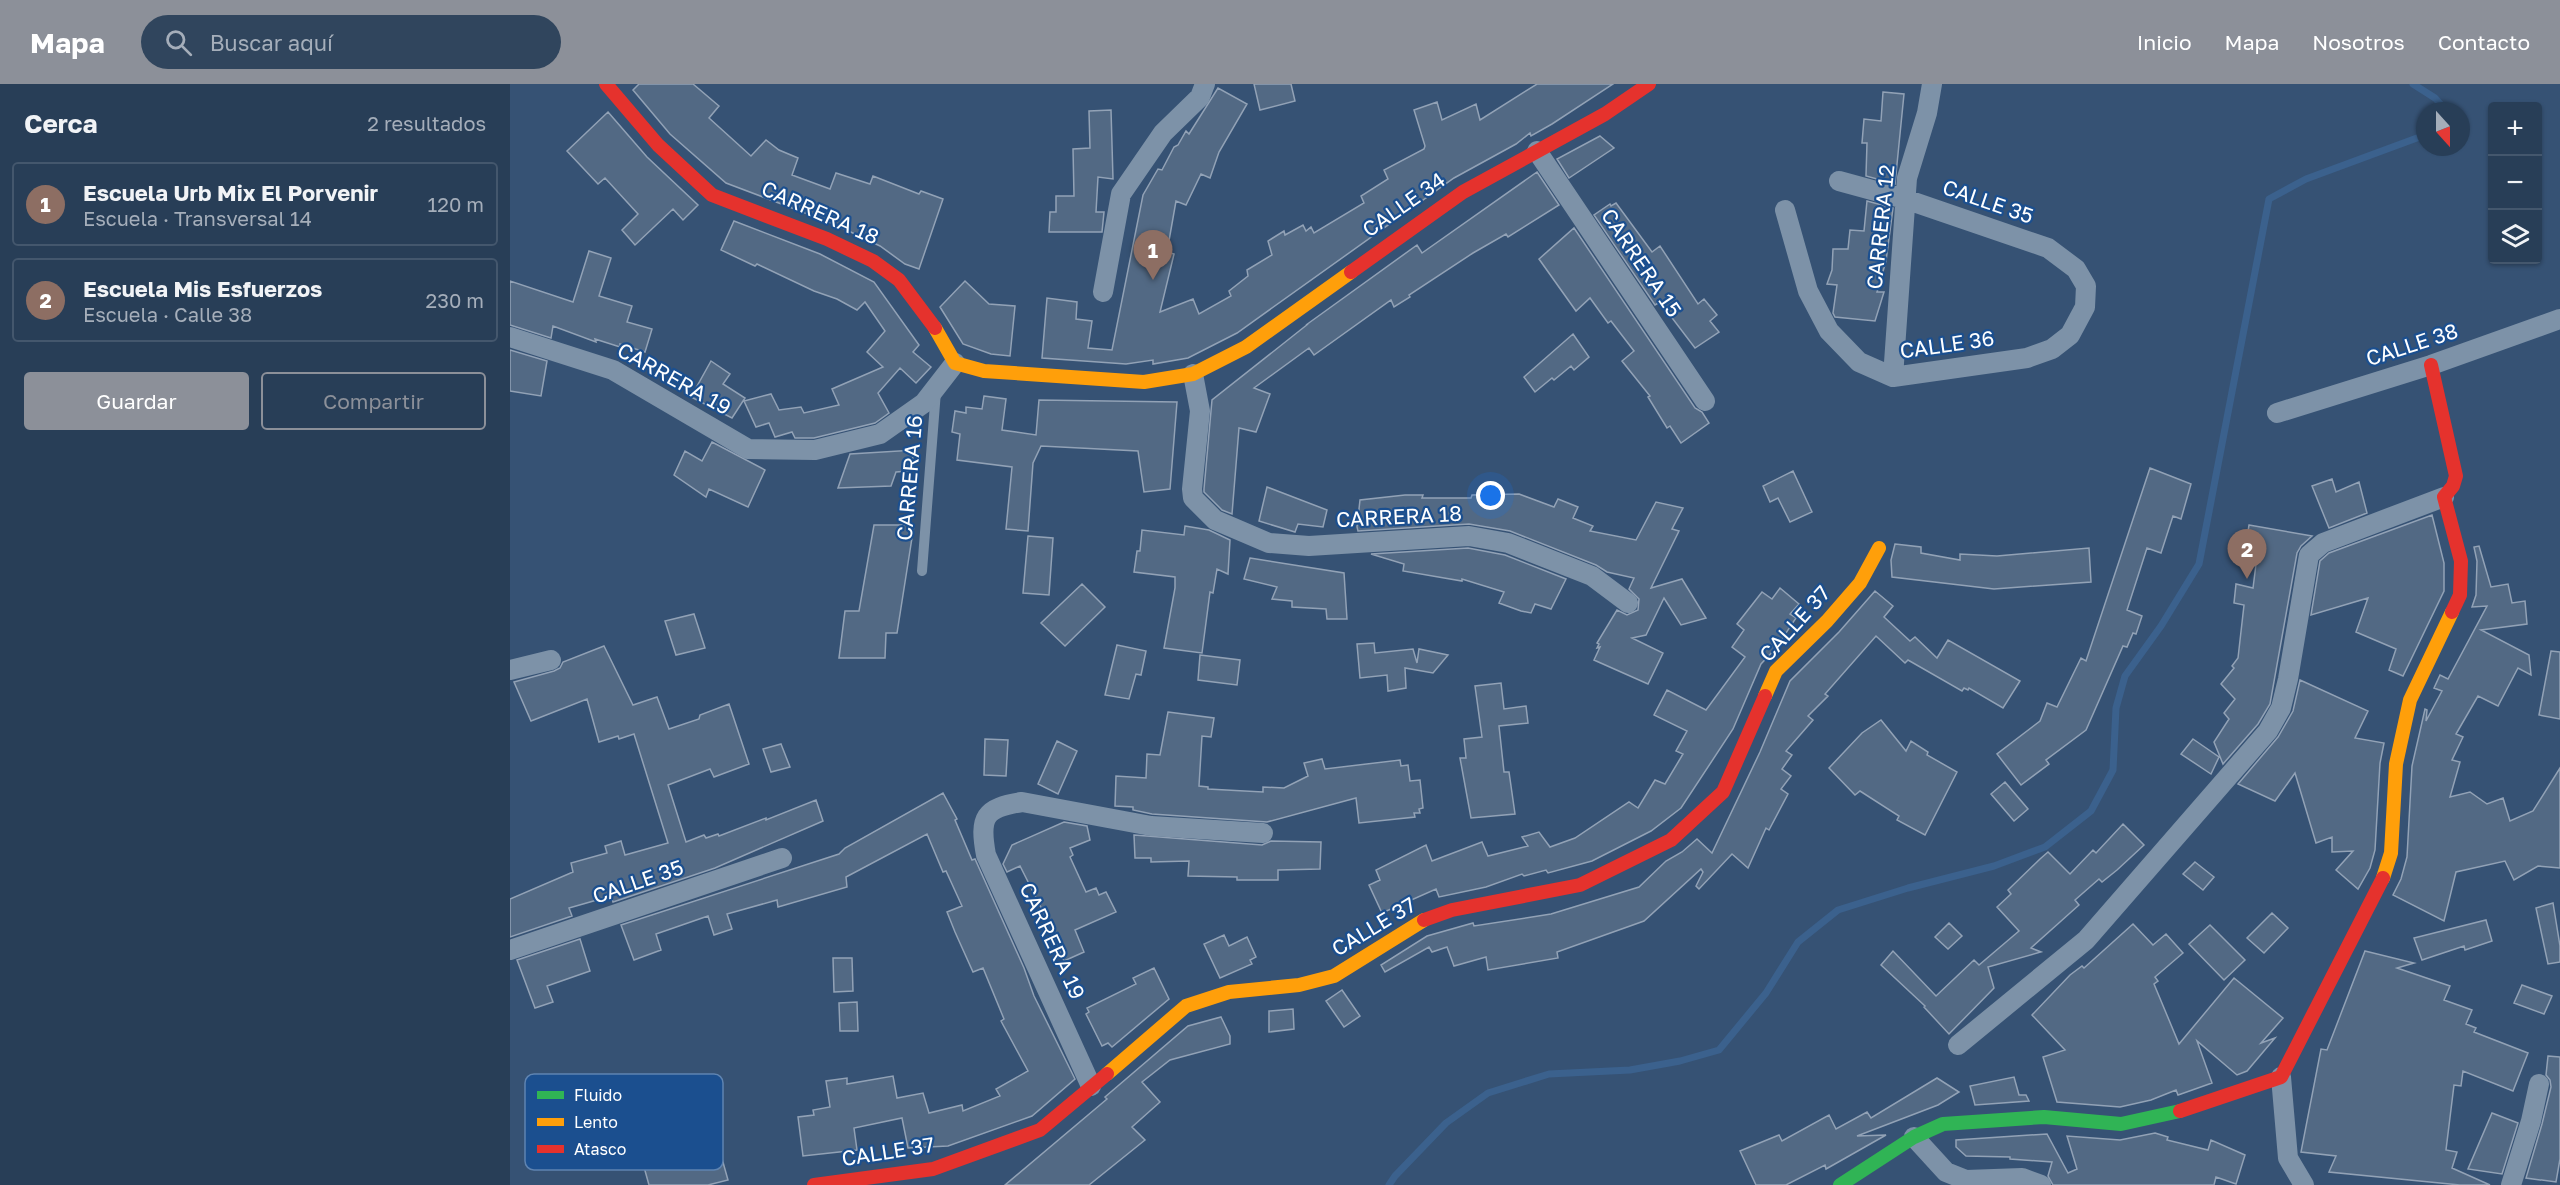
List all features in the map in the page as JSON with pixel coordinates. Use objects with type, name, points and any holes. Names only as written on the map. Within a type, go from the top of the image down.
[{"type":"street","name":"CARRERA 18","points":[[606,84],[658,145],[712,195],[827,238],[873,261],[899,280],[936,328],[955,363]]},
{"type":"street","points":[[1103,292],[1121,194],[1163,133],[1200,97],[1205,84]]},
{"type":"street","name":"CALLE 34","points":[[1193,374],[1246,347],[1463,192],[1605,114],[1649,84]]},
{"type":"street","name":"CARRERA 12","points":[[1893,377],[1907,178],[1927,113],[1932,84]]},
{"type":"street","name":"CARRERA 15","points":[[1537,151],[1705,401]]},
{"type":"street","name":"CALLE 35","points":[[1839,181],[1905,200],[2048,248],[2076,269],[2086,286],[2085,307]]},
{"type":"street","name":"CALLE 36","points":[[1785,210],[1808,291],[1828,331],[1859,362],[1893,377],[2027,358],[2052,349],[2070,335],[2085,307]]},
{"type":"street","name":"CALLE 38","points":[[2277,413],[2431,365],[2560,319]]},
{"type":"street","name":"CARRERA 19","points":[[510,337],[613,370],[748,449],[815,450],[880,434],[924,403],[937,387]]},
{"type":"street","points":[[937,387],[955,363],[984,370],[1144,382],[1193,374]]},
{"type":"street","points":[[1958,1044],[2086,940],[2268,731],[2281,708],[2288,679],[2309,555],[2323,543],[2444,497],[2453,486],[2456,476],[2431,365]]},
{"type":"street","name":"CARRERA 18","points":[[1193,374],[1200,411],[1193,498],[1202,510],[1215,520],[1269,543],[1310,546],[1469,537],[1508,543],[1592,576],[1628,603]]},
{"type":"street","points":[[2304,1185],[2288,1158],[2281,1077],[2385,874],[2391,853],[2396,764],[2410,700],[2460,595],[2461,561],[2444,497]]},
{"type":"street","name":"CALLE 37","points":[[814,1185],[929,1177],[1040,1130],[1186,1006],[1229,992],[1299,985],[1334,976],[1420,921],[1452,910],[1580,885],[1671,840],[1723,792],[1776,671],[1827,621],[1860,583],[1879,548]]},
{"type":"street","points":[[510,670],[551,660]]},
{"type":"street","name":"CARRERA 19","points":[[1092,1086],[986,855],[982,825],[987,814],[1002,805],[1022,802],[1151,826],[1263,833]]},
{"type":"street","name":"CALLE 35","points":[[510,950],[782,858]]},
{"type":"street","points":[[1840,1185],[1914,1137],[1943,1124],[2044,1117],[2121,1124],[2185,1110],[2281,1077]]},
{"type":"street","points":[[2511,1185],[2531,1121],[2539,1084]]},
{"type":"street","points":[[1914,1137],[1946,1172],[1966,1180],[2022,1178],[2041,1185]]},
{"type":"lane","name":"CARRERA 16","points":[[922,571],[937,387]]},
{"type":"building","points":[[639,84],[693,84],[719,106],[709,118],[751,156],[766,140],[779,150],[798,158],[792,175],[830,189],[836,173],[870,184],[873,176],[919,194],[921,191],[943,199],[919,269],[905,264],[880,246],[834,224],[726,183],[670,134],[633,90]]},
{"type":"building","points":[[1254,84],[1291,84],[1295,101],[1260,110]]},
{"type":"building","points":[[1537,84],[1613,84],[1552,124],[1531,136],[1530,133],[1516,144],[1454,178],[1237,333],[1188,358],[1153,364],[1153,360],[1126,364],[1042,358],[1047,298],[1077,302],[1076,319],[1092,321],[1088,348],[1112,350],[1143,195],[1158,169],[1162,170],[1174,147],[1178,145],[1186,131],[1189,134],[1218,88],[1247,104],[1219,152],[1210,178],[1201,174],[1186,205],[1176,201],[1167,252],[1174,254],[1160,312],[1193,299],[1199,314],[1231,296],[1229,291],[1248,276],[1247,270],[1272,255],[1268,241],[1284,231],[1285,235],[1303,225],[1306,231],[1311,227],[1314,233],[1364,203],[1361,196],[1388,179],[1384,170],[1424,149],[1414,110],[1437,102],[1442,120],[1476,104],[1480,120]]},
{"type":"building","points":[[1883,92],[1904,94],[1895,184],[1866,176],[1867,143],[1862,143],[1864,119],[1881,121]]},
{"type":"building","points":[[1111,110],[1113,179],[1098,177],[1096,212],[1104,212],[1102,232],[1049,232],[1050,212],[1056,212],[1056,196],[1074,196],[1073,149],[1090,148],[1089,111]]},
{"type":"building","points":[[608,112],[647,157],[698,205],[683,220],[673,209],[635,245],[622,230],[638,214],[605,178],[598,184],[567,151]]},
{"type":"building","points":[[1600,136],[1614,148],[1569,178],[1557,159]]},
{"type":"building","points":[[1537,172],[1559,205],[1508,237],[1506,234],[1473,253],[1394,307],[1391,300],[1314,355],[1309,348],[1254,388],[1270,394],[1256,432],[1239,428],[1232,514],[1222,510],[1204,492],[1212,400],[1308,324],[1306,325],[1417,245],[1422,253]]},
{"type":"building","points":[[1867,201],[1893,208],[1886,261],[1877,292],[1884,292],[1875,321],[1835,317],[1833,313],[1837,285],[1827,284],[1832,270],[1833,249],[1848,249],[1850,230],[1864,231]]},
{"type":"building","points":[[1616,203],[1652,252],[1660,246],[1698,304],[1704,299],[1717,315],[1710,321],[1719,332],[1695,348],[1660,302],[1655,305],[1594,215],[1610,204],[1611,206]]},
{"type":"building","points":[[734,221],[820,254],[874,282],[919,345],[913,352],[931,367],[916,383],[900,368],[878,393],[889,413],[875,423],[814,438],[795,438],[792,432],[775,437],[769,423],[756,427],[744,401],[771,394],[779,410],[801,407],[804,413],[839,405],[832,389],[883,367],[867,352],[885,331],[865,302],[857,310],[837,299],[721,250]]},
{"type":"building","points":[[1574,228],[1695,408],[1702,412],[1709,423],[1681,443],[1670,426],[1667,428],[1648,397],[1650,396],[1622,361],[1634,351],[1611,321],[1608,323],[1590,298],[1576,311],[1539,259]]},
{"type":"building","points":[[589,251],[611,258],[599,296],[632,306],[627,322],[652,329],[645,352],[595,339],[596,342],[553,326],[551,338],[510,325],[510,281],[573,302]]},
{"type":"building","points":[[965,281],[989,304],[1015,306],[1010,356],[991,354],[963,344],[940,307]]},
{"type":"building","points":[[1573,334],[1589,357],[1574,370],[1571,366],[1535,392],[1524,377]]},
{"type":"building","points":[[510,350],[547,361],[541,396],[510,391]]},
{"type":"building","points":[[711,361],[730,374],[723,384],[745,398],[732,418],[691,397]]},
{"type":"building","points":[[984,396],[1006,399],[1002,430],[1036,435],[1039,400],[1177,402],[1170,489],[1144,492],[1138,451],[1041,446],[1033,463],[1028,531],[1006,529],[1012,467],[957,460],[960,434],[952,432],[955,411],[966,413],[966,407],[982,409]]},
{"type":"building","points":[[712,442],[765,470],[748,507],[709,489],[706,497],[674,475],[685,451],[702,461]]},
{"type":"building","points":[[915,450],[909,471],[896,472],[891,486],[838,488],[850,454]]},
{"type":"building","points":[[2150,468],[2191,484],[2181,519],[2173,516],[2161,553],[2147,548],[2127,610],[2142,616],[2136,634],[2133,633],[2127,647],[2123,646],[2086,730],[2046,760],[2049,764],[2021,785],[1997,754],[2040,721],[2047,703],[2057,707],[2081,658],[2086,661]]},
{"type":"building","points":[[1793,471],[1812,512],[1790,522],[1778,498],[1770,502],[1763,486]]},
{"type":"building","points":[[2332,479],[2336,492],[2359,482],[2367,513],[2329,528],[2312,486]]},
{"type":"building","points":[[1267,487],[1327,510],[1323,527],[1298,524],[1295,532],[1259,521]]},
{"type":"building","points":[[1519,494],[1554,507],[1558,499],[1578,507],[1573,518],[1593,526],[1590,531],[1636,540],[1656,502],[1683,508],[1672,529],[1679,531],[1651,588],[1682,579],[1706,618],[1681,625],[1664,598],[1646,635],[1632,638],[1663,653],[1648,684],[1594,660],[1600,647],[1597,648],[1599,644],[1597,643],[1617,610],[1627,615],[1638,610],[1639,599],[1629,589],[1634,578],[1607,572],[1596,565],[1510,531],[1469,524],[1358,531],[1357,527],[1360,500],[1405,495],[1423,495],[1422,498],[1471,498],[1472,495]]},
{"type":"building","points":[[2432,515],[2444,563],[2444,591],[2403,676],[2389,670],[2396,649],[2356,632],[2368,598],[2311,615],[2320,561],[2329,553]]},
{"type":"building","points":[[874,525],[914,525],[897,633],[886,633],[885,658],[839,658],[845,611],[859,611]]},
{"type":"building","points":[[2249,525],[2312,536],[2297,553],[2270,704],[2258,724],[2223,764],[2214,742],[2229,719],[2224,713],[2235,699],[2221,684],[2234,668],[2232,666],[2238,658],[2244,605],[2234,603],[2236,584],[2253,588],[2258,548],[2246,545]]},
{"type":"building","points":[[1185,526],[1209,530],[1230,540],[1228,574],[1217,569],[1213,593],[1210,592],[1202,653],[1164,648],[1175,577],[1134,572],[1137,551],[1140,551],[1142,530],[1184,535]]},
{"type":"building","points":[[1028,536],[1053,538],[1049,595],[1023,593]]},
{"type":"building","points":[[1895,544],[1921,547],[1921,553],[1960,560],[1960,554],[1997,556],[2089,548],[2091,582],[1994,589],[1892,577],[1891,560]]},
{"type":"building","points":[[2479,546],[2491,587],[2508,584],[2512,603],[2525,601],[2527,624],[2481,630],[2529,655],[2531,675],[2518,668],[2498,706],[2478,696],[2456,734],[2463,737],[2452,760],[2460,762],[2450,797],[2470,792],[2487,804],[2503,798],[2510,821],[2533,811],[2560,768],[2560,868],[2538,866],[2514,880],[2505,861],[2456,872],[2444,921],[2393,895],[2401,879],[2407,857],[2412,766],[2425,709],[2427,710],[2426,721],[2442,691],[2434,688],[2440,675],[2448,679],[2487,606],[2472,607],[2476,595],[2477,561],[2474,547]]},
{"type":"building","points":[[1468,548],[1505,555],[1566,579],[1551,609],[1535,604],[1531,613],[1521,611],[1499,603],[1504,592],[1462,579],[1462,581],[1403,571],[1404,564],[1371,554]]},
{"type":"building","points":[[1250,558],[1344,573],[1347,619],[1327,619],[1326,609],[1292,607],[1292,601],[1272,599],[1277,587],[1244,579]]},
{"type":"building","points":[[1082,584],[1105,607],[1065,646],[1041,623]]},
{"type":"building","points":[[1780,588],[1799,604],[1790,614],[1796,618],[1776,648],[1761,664],[1733,729],[1681,808],[1651,831],[1592,861],[1548,873],[1546,870],[1524,876],[1522,874],[1486,887],[1439,897],[1436,889],[1382,913],[1369,885],[1380,880],[1376,870],[1426,845],[1432,861],[1482,842],[1488,856],[1528,846],[1522,837],[1539,832],[1550,847],[1575,838],[1629,802],[1638,808],[1655,780],[1665,784],[1683,754],[1676,751],[1687,731],[1654,715],[1667,690],[1706,710],[1745,657],[1732,647],[1744,630],[1737,624],[1762,592],[1772,599]]},
{"type":"building","points":[[1875,591],[1893,606],[1884,617],[1910,641],[1915,637],[1937,658],[1948,640],[2020,681],[2003,708],[1969,688],[1968,690],[1964,688],[1962,691],[1908,660],[1905,663],[1876,636],[1825,694],[1828,696],[1808,716],[1813,720],[1786,751],[1792,755],[1782,769],[1791,776],[1781,789],[1788,794],[1769,830],[1766,828],[1748,868],[1732,854],[1699,889],[1696,886],[1703,872],[1701,869],[1644,921],[1557,952],[1558,958],[1488,970],[1486,957],[1454,966],[1447,947],[1432,952],[1429,947],[1385,972],[1381,965],[1427,936],[1473,923],[1474,926],[1551,914],[1639,887],[1666,861],[1682,852],[1697,839],[1712,853],[1760,752],[1790,681],[1839,632]]},
{"type":"building","points":[[694,614],[705,648],[676,655],[665,621]]},
{"type":"building","points":[[1374,643],[1375,653],[1413,649],[1417,663],[1419,649],[1448,655],[1433,673],[1405,668],[1406,688],[1388,691],[1387,675],[1360,678],[1357,644]]},
{"type":"building","points":[[1117,645],[1146,651],[1141,675],[1136,674],[1129,699],[1105,695]]},
{"type":"building","points":[[604,646],[633,705],[657,697],[669,729],[699,719],[700,715],[729,704],[749,764],[714,777],[710,769],[668,785],[686,842],[704,835],[706,838],[718,834],[719,836],[816,800],[823,821],[715,868],[613,902],[611,896],[569,908],[572,916],[510,937],[510,899],[573,872],[571,863],[607,853],[605,846],[621,841],[625,855],[668,843],[634,734],[599,742],[587,699],[531,721],[514,682],[554,671],[560,668],[563,662]]},
{"type":"building","points":[[2551,651],[2560,652],[2560,719],[2539,715]]},
{"type":"building","points":[[1200,655],[1240,660],[1237,685],[1198,680]]},
{"type":"building","points":[[2300,680],[2368,711],[2355,738],[2384,743],[2380,763],[2375,850],[2370,868],[2358,889],[2336,870],[2353,851],[2332,852],[2332,837],[2316,843],[2295,773],[2275,801],[2238,784],[2278,737],[2293,711]]},
{"type":"building","points":[[1501,683],[1504,709],[1526,706],[1528,723],[1499,726],[1504,772],[1509,772],[1515,814],[1471,818],[1460,758],[1466,758],[1464,739],[1482,737],[1475,686]]},
{"type":"building","points":[[1168,712],[1214,718],[1211,737],[1202,736],[1199,786],[1208,787],[1208,789],[1263,792],[1263,787],[1284,788],[1308,776],[1304,763],[1322,759],[1325,769],[1400,760],[1401,766],[1408,765],[1410,781],[1420,780],[1423,808],[1419,809],[1420,813],[1414,813],[1415,817],[1359,823],[1356,798],[1267,822],[1152,814],[1133,810],[1133,807],[1115,806],[1116,776],[1146,778],[1147,754],[1160,755]]},
{"type":"building","points":[[1881,720],[1906,751],[1911,741],[1928,752],[1927,755],[1957,772],[1925,835],[1897,820],[1899,816],[1860,791],[1855,795],[1829,768],[1862,733]]},
{"type":"building","points":[[985,739],[1008,740],[1006,776],[984,775]]},
{"type":"building","points":[[2193,739],[2219,757],[2211,774],[2181,754]]},
{"type":"building","points":[[1057,741],[1077,751],[1058,794],[1038,784]]},
{"type":"building","points":[[781,744],[790,767],[771,772],[763,749]]},
{"type":"building","points":[[2005,782],[2028,809],[2014,821],[1991,794]]},
{"type":"building","points":[[943,793],[957,819],[955,820],[972,860],[975,859],[1024,968],[1034,996],[1075,1079],[1032,1116],[948,1146],[908,1148],[902,1118],[854,1128],[857,1150],[803,1156],[798,1117],[814,1115],[813,1110],[830,1107],[826,1081],[847,1078],[847,1084],[893,1076],[897,1098],[923,1093],[929,1113],[962,1105],[963,1111],[1000,1096],[996,1089],[1028,1071],[1001,1021],[1004,1019],[983,968],[973,972],[955,932],[947,912],[962,906],[946,871],[943,872],[927,834],[846,877],[847,887],[778,907],[777,900],[727,914],[732,929],[714,935],[708,916],[656,934],[661,950],[634,960],[621,925],[839,854],[845,848]]},
{"type":"building","points":[[1064,822],[1087,826],[1090,840],[1070,848],[1073,855],[1070,857],[1086,892],[1096,888],[1099,895],[1106,892],[1116,912],[1075,930],[1084,952],[1064,961],[1054,940],[1057,939],[1020,866],[1007,872],[1003,864],[1012,845]]},
{"type":"building","points":[[2123,824],[2144,845],[2102,882],[2099,879],[2075,900],[2079,905],[2031,948],[2041,952],[1988,967],[1994,988],[1949,1034],[1925,1006],[1881,965],[1893,951],[1936,996],[1974,960],[1979,965],[2019,931],[1997,907],[2011,894],[2008,890],[2040,859],[2048,852],[2070,874],[2093,850],[2096,853]]},
{"type":"building","points":[[1134,835],[1262,845],[1271,841],[1321,842],[1320,869],[1278,870],[1278,880],[1237,880],[1237,877],[1188,876],[1189,861],[1151,862],[1151,858],[1135,858]]},
{"type":"building","points":[[2195,862],[2214,877],[2203,890],[2183,874]]},
{"type":"building","points":[[2553,903],[2560,946],[2560,962],[2548,964],[2536,908]]},
{"type":"building","points":[[2272,913],[2288,928],[2264,953],[2247,938]]},
{"type":"building","points":[[2486,920],[2492,941],[2465,950],[2464,946],[2422,960],[2414,938]]},
{"type":"building","points":[[1949,923],[1962,936],[1948,949],[1935,937]]},
{"type":"building","points":[[2133,924],[2153,945],[2166,934],[2183,953],[2155,977],[2158,981],[2154,984],[2179,1044],[2234,978],[2283,1018],[2261,1043],[2275,1038],[2247,1071],[2237,1075],[2197,1041],[2212,1083],[2178,1095],[2176,1090],[2151,1100],[2120,1107],[2057,1102],[2043,1057],[2065,1050],[2032,1015],[2070,975],[2082,966],[2084,968]]},
{"type":"building","points":[[2210,925],[2245,960],[2224,980],[2189,944]]},
{"type":"building","points":[[1224,935],[1229,946],[1247,937],[1256,957],[1250,960],[1252,964],[1220,978],[1204,944]]},
{"type":"building","points":[[580,939],[590,971],[547,986],[553,1002],[535,1008],[517,960]]},
{"type":"building","points":[[2365,951],[2414,963],[2397,968],[2450,986],[2444,1000],[2472,1010],[2466,1024],[2476,1028],[2474,1032],[2528,1053],[2513,1091],[2463,1071],[2461,1086],[2454,1085],[2446,1150],[2457,1152],[2452,1168],[2490,1185],[2460,1185],[2329,1172],[2336,1156],[2301,1152],[2321,1049],[2327,1050]]},
{"type":"building","points":[[833,958],[852,958],[853,991],[834,992]]},
{"type":"building","points":[[1154,968],[1169,999],[1112,1047],[1108,1043],[1102,1046],[1086,1014],[1089,1012],[1087,1008],[1136,984],[1133,978]]},
{"type":"building","points":[[2522,985],[2552,996],[2544,1014],[2514,1003]]},
{"type":"building","points":[[1342,990],[1360,1016],[1344,1027],[1326,1001]]},
{"type":"building","points":[[857,1002],[858,1031],[840,1031],[839,1003]]},
{"type":"building","points":[[1293,1009],[1294,1029],[1269,1032],[1269,1011]]},
{"type":"building","points":[[1221,1017],[1230,1036],[1230,1044],[1170,1060],[1142,1082],[1160,1102],[1132,1127],[1145,1140],[1089,1185],[1005,1185],[1107,1099],[1105,1097],[1188,1026]]},
{"type":"building","points":[[2548,1056],[2560,1057],[2560,1159],[2556,1182],[2526,1178],[2551,1087],[2546,1075]]},
{"type":"building","points":[[2014,1077],[2019,1095],[2026,1095],[2029,1101],[1975,1105],[1970,1086]]},
{"type":"building","points":[[1937,1078],[1959,1092],[1938,1105],[1857,1136],[1886,1135],[1826,1169],[1825,1165],[1786,1185],[1756,1185],[1740,1151],[1779,1135],[1782,1141],[1829,1115],[1836,1129],[1867,1112],[1871,1118]]},
{"type":"building","points":[[2492,1113],[2518,1123],[2502,1174],[2468,1169]]},
{"type":"building","points":[[2155,1133],[2168,1137],[2167,1140],[2208,1150],[2211,1140],[2245,1155],[2236,1184],[2216,1177],[2214,1185],[2053,1185],[2048,1176],[2052,1162],[2010,1159],[2010,1157],[1966,1156],[1956,1147],[1956,1140],[2047,1134],[2068,1173],[2077,1169],[2067,1136],[2120,1140]]},
{"type":"building","points":[[723,1162],[728,1180],[708,1185],[649,1185],[645,1170],[723,1170]]},
{"type":"waterway","points":[[2413,84],[2439,102]]},
{"type":"waterway","points":[[1389,1185],[1446,1123],[1488,1093],[1549,1074],[1630,1070],[1680,1061],[1719,1050],[1766,993],[1798,942],[1838,910],[1908,888],[1994,866],[2045,847],[2091,811],[2113,770],[2116,708],[2125,676],[2161,626],[2199,564],[2269,199],[2306,179],[2416,138]]},
{"type":"traffic: fast","points":[[1840,1185],[1914,1137],[1943,1124],[2044,1117],[2121,1124],[2180,1111]]},
{"type":"traffic: slow","points":[[935,328],[955,363],[984,371],[1144,382],[1193,374],[1246,347],[1351,272]]},
{"type":"traffic: slow","points":[[1765,696],[1776,671],[1827,621],[1860,583],[1879,548]]},
{"type":"traffic: slow","points":[[2383,878],[2391,853],[2396,764],[2410,700],[2452,612]]},
{"type":"traffic: slow","points":[[1107,1074],[1186,1006],[1229,992],[1299,985],[1334,976],[1424,920]]},
{"type":"traffic: jam","points":[[606,84],[658,145],[712,195],[827,239],[873,261],[899,280],[935,328]]},
{"type":"traffic: jam","points":[[1351,272],[1463,192],[1605,114],[1649,84]]},
{"type":"traffic: jam","points":[[2431,365],[2456,476],[2453,486],[2444,497],[2461,561],[2460,595],[2452,612]]},
{"type":"traffic: jam","points":[[1424,920],[1452,910],[1580,885],[1671,840],[1723,792],[1765,696]]},
{"type":"traffic: jam","points":[[2180,1111],[2281,1077],[2383,878]]},
{"type":"traffic: jam","points":[[814,1185],[933,1169],[1040,1130],[1107,1074]]},
{"type":"place","name":"Escuela Urb Mix El Porvenir","points":[[1153,280]]},
{"type":"place","name":"Escuela Mis Esfuerzos","points":[[2247,579]]}]
